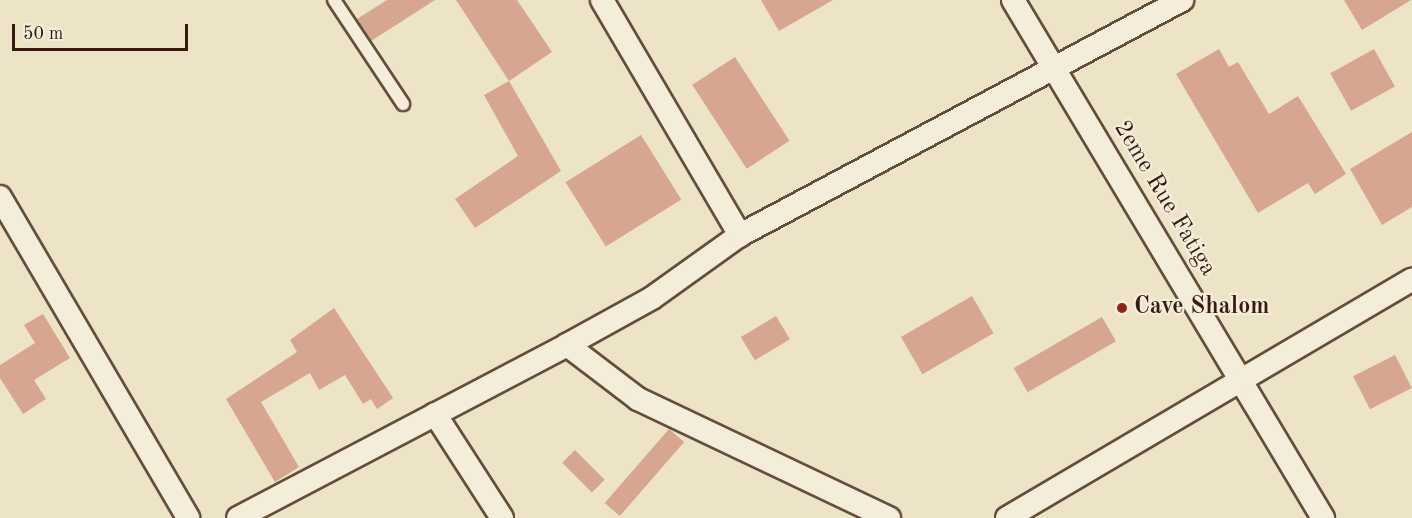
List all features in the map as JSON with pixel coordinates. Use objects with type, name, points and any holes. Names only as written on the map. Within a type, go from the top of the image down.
[{"type":"street","points":[[602,0],[740,235]]},
{"type":"street","name":"2eme Rue Fatiga","points":[[1013,0],[1323,518]]},
{"type":"street","points":[[238,518],[652,298],[740,235],[1055,70],[1182,0]]},
{"type":"street","points":[[0,197],[188,518]]},
{"type":"street","points":[[1007,518],[1412,279]]},
{"type":"street","points":[[567,345],[638,399],[889,518]]},
{"type":"street","points":[[435,414],[502,518]]},
{"type":"lane","points":[[334,0],[403,104]]},
{"type":"building","points":[[387,0],[435,0],[371,41],[357,19]]},
{"type":"building","points":[[456,0],[517,0],[552,52],[509,81]]},
{"type":"building","points":[[761,0],[833,0],[779,31]]},
{"type":"building","points":[[1344,0],[1411,0],[1362,30]]},
{"type":"building","points":[[1219,49],[1229,67],[1238,62],[1269,114],[1298,96],[1346,174],[1315,194],[1308,183],[1258,213],[1176,74]]},
{"type":"building","points":[[1374,49],[1395,87],[1351,111],[1330,73]]},
{"type":"building","points":[[735,57],[789,141],[747,169],[692,85]]},
{"type":"building","points":[[509,81],[561,171],[475,228],[455,199],[518,156],[484,95]]},
{"type":"building","points":[[1412,132],[1412,207],[1382,225],[1350,169]]},
{"type":"building","points":[[641,135],[681,199],[606,247],[566,182]]},
{"type":"building","points":[[972,296],[994,333],[922,374],[901,337]]},
{"type":"building","points":[[334,308],[393,398],[377,409],[371,399],[363,404],[345,375],[319,390],[310,373],[261,402],[299,467],[275,482],[226,399],[297,352],[290,340]]},
{"type":"building","points":[[43,314],[70,358],[34,380],[46,399],[23,414],[0,378],[0,365],[35,343],[24,325]]},
{"type":"building","points":[[776,316],[790,339],[755,360],[741,337]]},
{"type":"building","points":[[1102,317],[1116,341],[1028,392],[1014,368]]},
{"type":"building","points":[[1395,355],[1412,388],[1370,409],[1353,376]]},
{"type":"building","points":[[669,429],[684,442],[620,516],[605,503]]},
{"type":"building","points":[[575,450],[605,480],[592,492],[562,463]]},
{"type":"place","name":"Cave Shalom","points":[[1122,308]]}]
